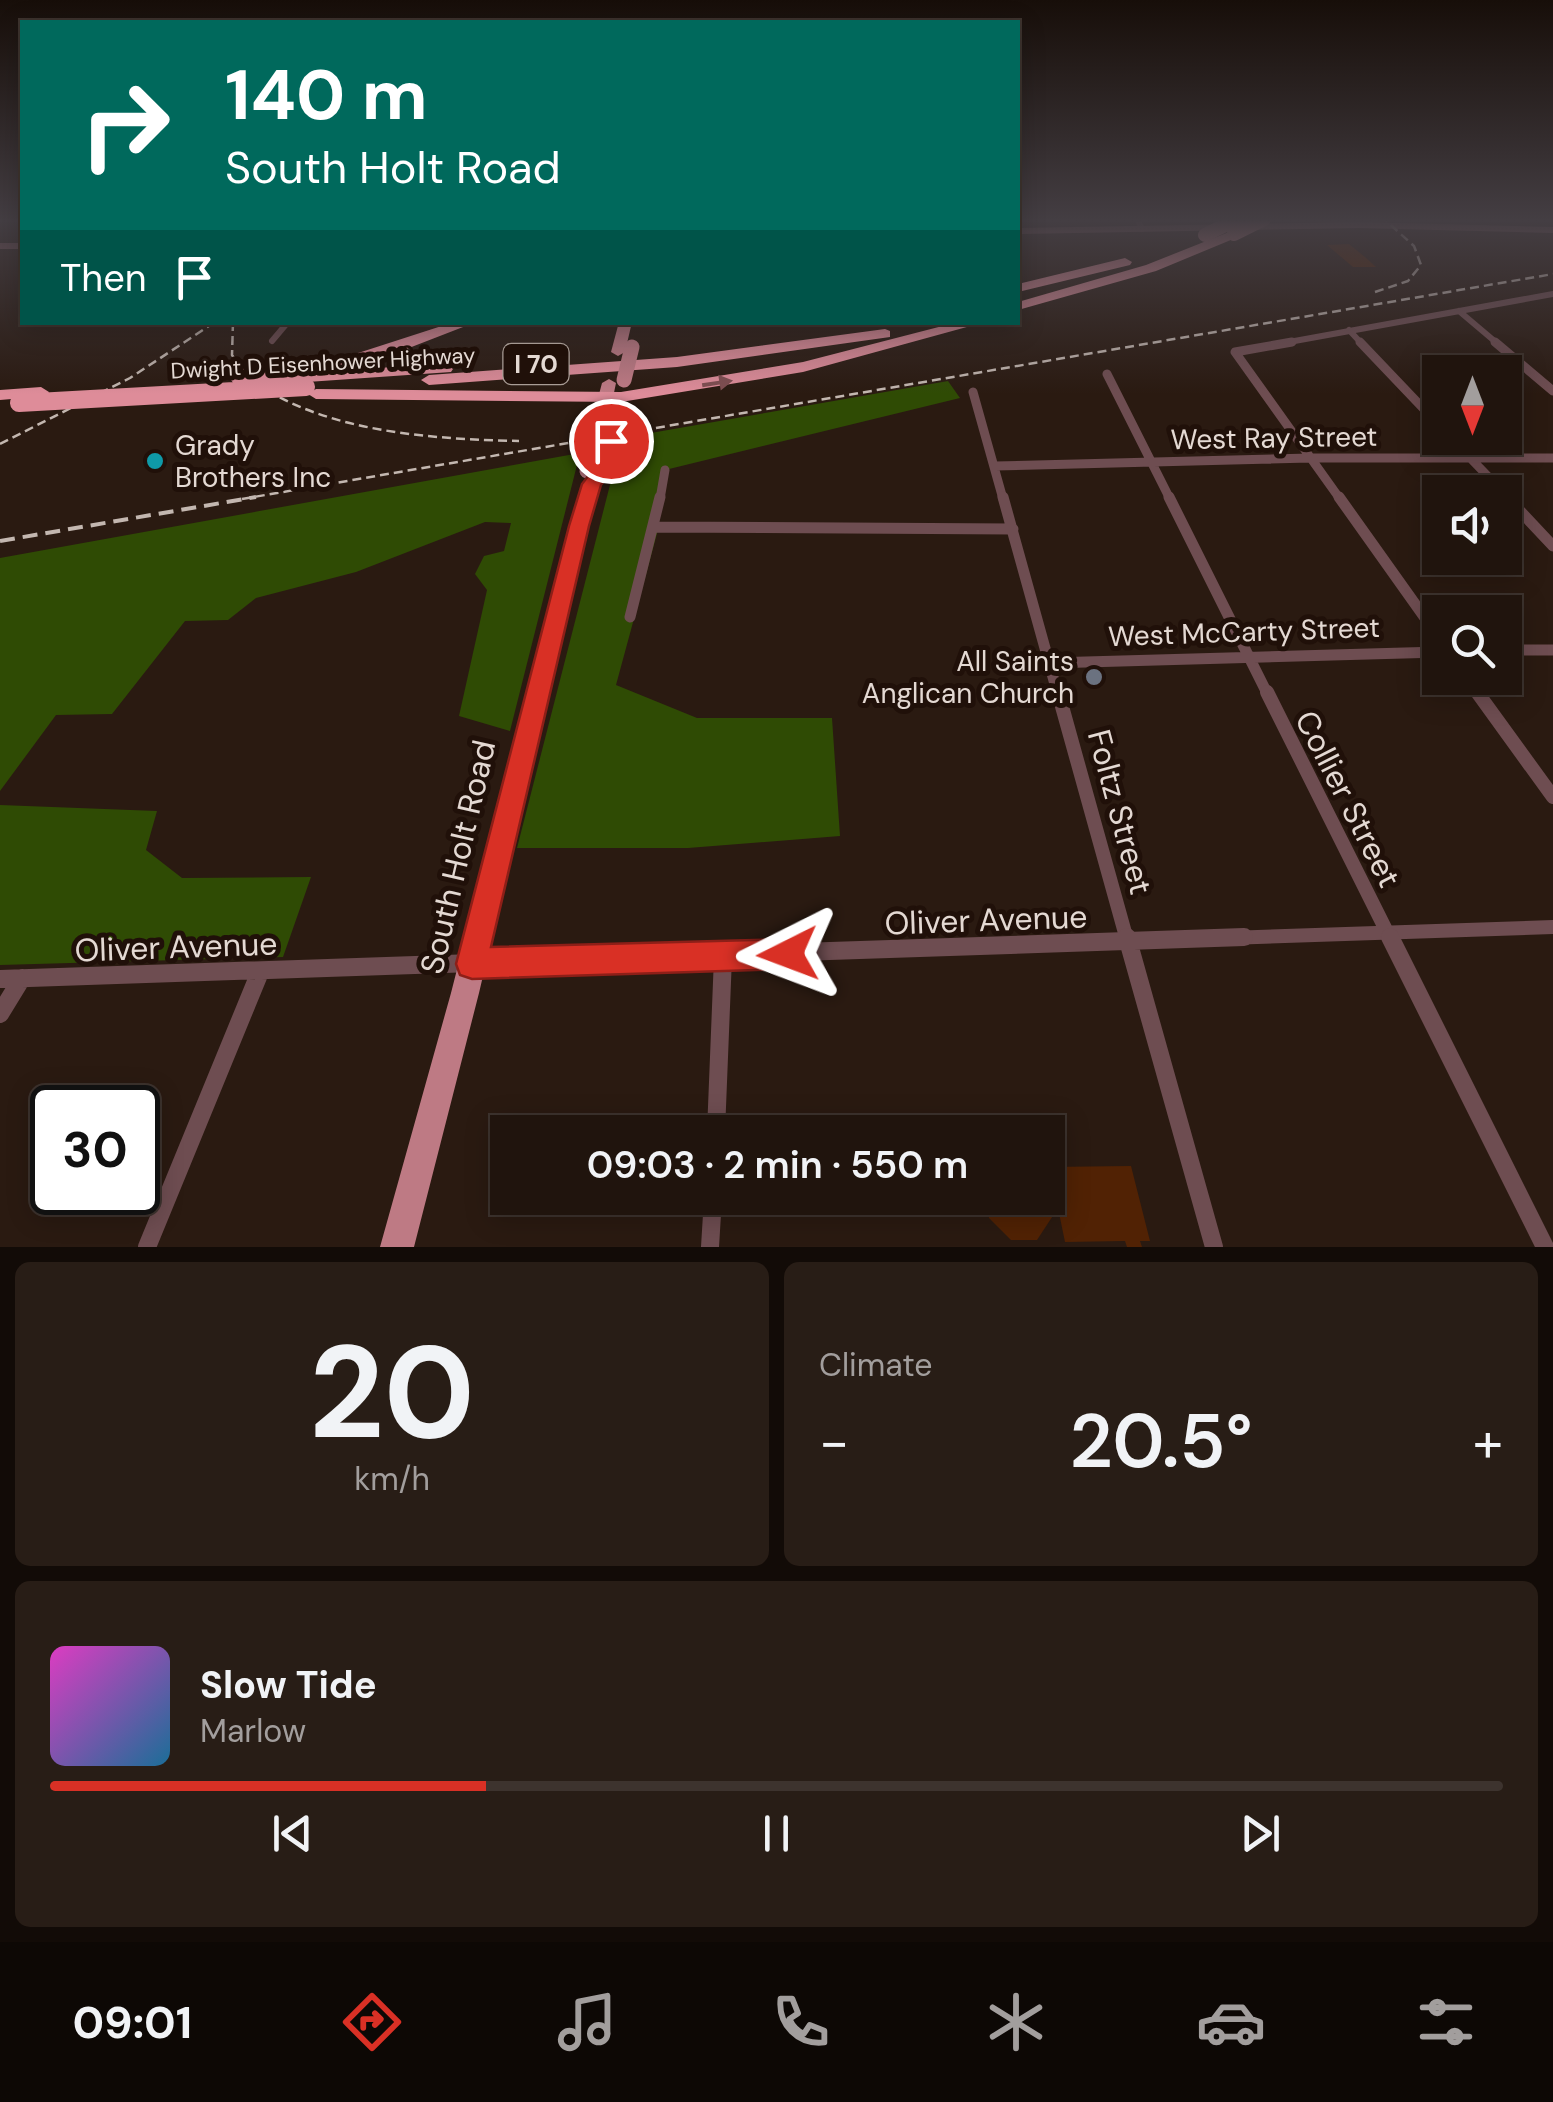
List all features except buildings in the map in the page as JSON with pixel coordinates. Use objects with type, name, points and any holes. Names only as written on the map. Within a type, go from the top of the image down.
[{"type":"highway","points":[[1020,288],[1062,277]]},
{"type":"highway","points":[[1020,295],[1081,277]]},
{"type":"highway","points":[[1020,308],[1115,277]]},
{"type":"highway","points":[[300,382],[460,325]]},
{"type":"highway","name":"Dwight D Eisenhower Highway","points":[[300,382],[648,356],[869,325]]},
{"type":"highway","name":"Dwight D Eisenhower Highway","points":[[0,404],[122,392],[677,362],[801,347],[928,325]]},
{"type":"highway","points":[[122,392],[300,382],[398,392],[613,398],[803,367],[966,325]]},
{"type":"highway","name":"Dwight D Eisenhower Highway","points":[[0,395],[122,392]]},
{"type":"main road","name":"South Holt Road","points":[[626,325],[626,347]]},
{"type":"main road","name":"South Holt Road","points":[[397,1247],[626,347],[637,325]]},
{"type":"street","points":[[1422,614],[1235,354],[1241,349],[1553,294]]},
{"type":"street","points":[[1542,296],[1553,304]]},
{"type":"street","points":[[1459,311],[1553,391]]},
{"type":"street","points":[[272,341],[285,325]]},
{"type":"street","points":[[1349,330],[1422,407]]},
{"type":"street","name":"Collier Street","points":[[1106,374],[1384,934],[1545,1247]]},
{"type":"street","name":"Foltz Street","points":[[973,392],[1214,1247]]},
{"type":"street","points":[[1467,455],[1486,475]]},
{"type":"street","name":"West Ray Street","points":[[996,466],[1310,458],[1553,458]]},
{"type":"street","points":[[630,617],[655,527],[665,470]]},
{"type":"street","points":[[1522,513],[1553,546]]},
{"type":"street","points":[[655,527],[1012,529]]},
{"type":"street","points":[[1522,650],[1553,650]]},
{"type":"street","name":"West McCarty Street","points":[[1050,663],[1422,653]]},
{"type":"street","points":[[1479,695],[1553,797]]},
{"type":"street","name":"Oliver Avenue","points":[[0,979],[1553,927]]},
{"type":"street","points":[[717,1115],[724,957]]},
{"type":"street","points":[[146,1247],[260,972]]},
{"type":"street","points":[[0,1014],[22,978]]},
{"type":"street","points":[[710,1247],[712,1215]]},
{"type":"green space","points":[[948,381],[960,398],[665,470],[658,530],[616,685],[697,718],[832,718],[840,836],[688,848],[517,848],[622,438]]},
{"type":"green space","points":[[580,453],[510,731],[459,716],[487,590],[475,574],[484,556],[504,551],[511,523],[485,522],[356,572],[256,598],[228,620],[185,621],[112,714],[56,715],[0,791],[0,558]]},
{"type":"green space","points":[[0,805],[157,811],[146,850],[182,878],[311,877],[283,957],[0,965]]},
{"type":"railway","points":[[1375,292],[1411,277]]},
{"type":"railway","points":[[242,499],[1534,277]]},
{"type":"railway","points":[[0,444],[130,378],[210,325]]},
{"type":"railway","points":[[233,325],[232,355],[243,371],[286,400],[317,413],[418,435],[519,441]]},
{"type":"railway","points":[[0,541],[256,497]]},
{"type":"place","name":"Grady Brothers Inc","points":[[155,461]]},
{"type":"place","name":"All Saints Anglican Church","points":[[1094,677]]},
{"type":"route","points":[[611,441],[579,526],[472,964],[788,954]]}]
